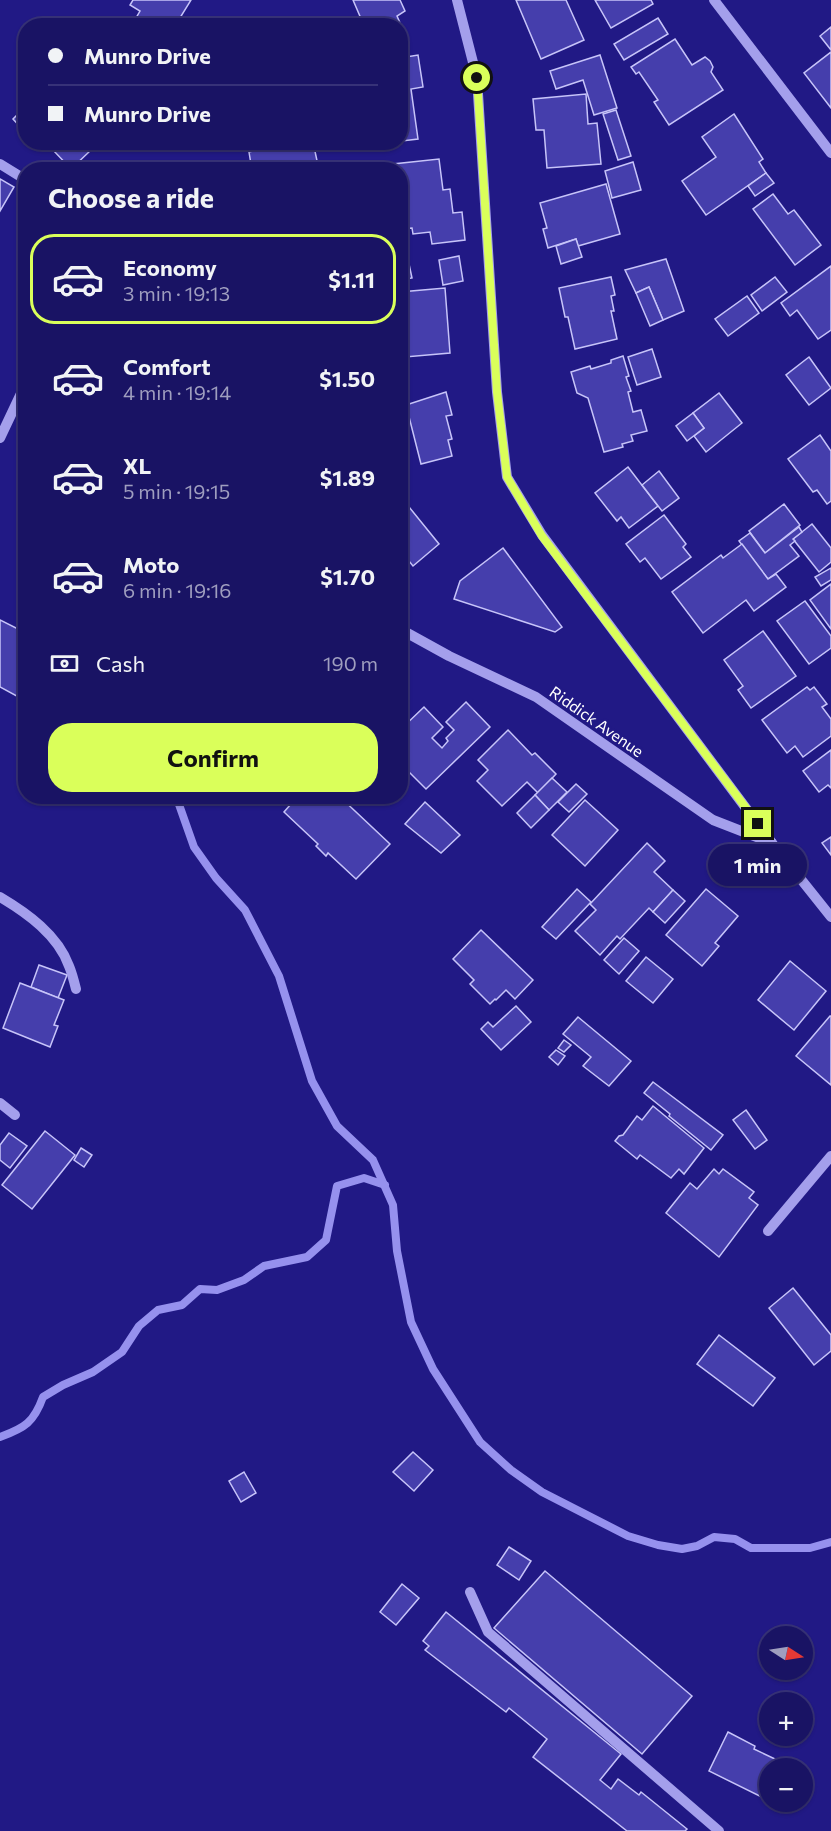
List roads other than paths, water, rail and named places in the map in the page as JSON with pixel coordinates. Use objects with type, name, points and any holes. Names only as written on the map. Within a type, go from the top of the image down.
[{"type":"street","points":[[457,0],[477,78],[497,392],[507,477],[542,536],[772,843],[831,917]]},
{"type":"street","points":[[714,0],[831,153]]},
{"type":"street","points":[[0,164],[18,175]]},
{"type":"street","points":[[0,438],[18,400]]},
{"type":"street","name":"Riddick Avenue","points":[[408,633],[449,656],[536,697],[713,820],[772,843]]},
{"type":"street","points":[[0,897],[20,909],[58,945],[69,964],[76,989]]},
{"type":"street","points":[[0,1103],[15,1115]]},
{"type":"street","points":[[768,1231],[831,1156]]},
{"type":"street","points":[[470,1593],[488,1632],[719,1831]]},
{"type":"waterway","points":[[179,804],[194,847],[216,878],[245,910],[279,976],[312,1081],[337,1126],[373,1160],[393,1205],[397,1251],[411,1322],[433,1369],[480,1442],[511,1470],[542,1492],[628,1536],[658,1545],[682,1549],[697,1546],[714,1537],[735,1539],[751,1548],[810,1548],[831,1542]]},
{"type":"waterway","points":[[0,1437],[28,1423],[36,1413],[43,1397],[93,1372],[122,1352],[139,1326],[158,1310],[182,1305],[200,1289],[217,1290],[244,1280],[264,1266],[307,1257],[326,1240],[337,1186],[364,1178],[385,1185]]}]
